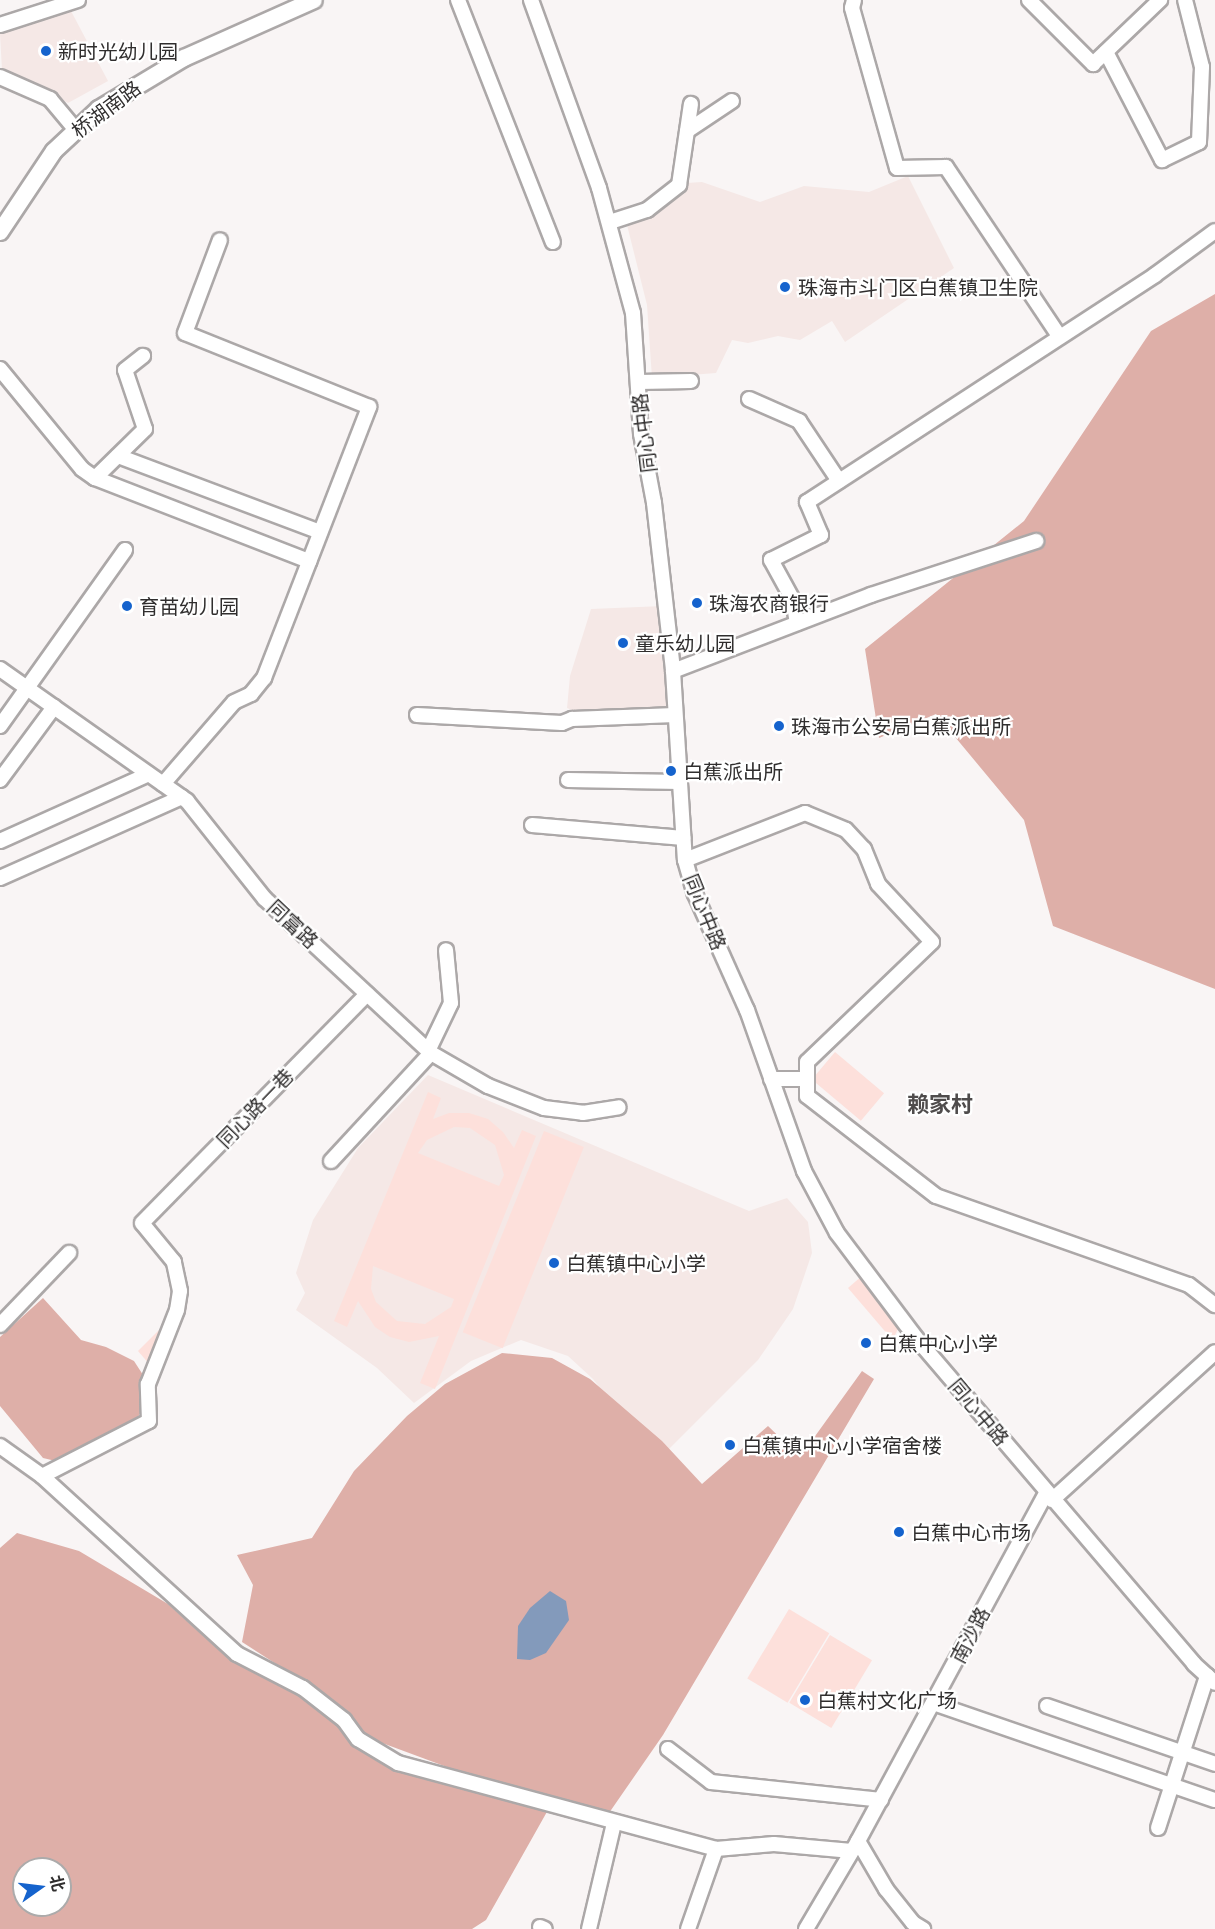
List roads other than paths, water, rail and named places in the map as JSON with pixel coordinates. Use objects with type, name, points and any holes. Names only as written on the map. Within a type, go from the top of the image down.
[{"type":"main road","name":"桥湖南路","points":[[0,232],[36,174],[75,129],[99,109],[184,58],[314,0]]},
{"type":"street","points":[[0,25],[78,0]]},
{"type":"street","points":[[458,0],[553,242]]},
{"type":"street","name":"同心中路","points":[[531,0],[610,222],[633,313],[641,434],[654,503],[673,671],[685,860],[694,894],[747,1010],[804,1172],[837,1233],[916,1338],[1049,1496],[1211,1680]]},
{"type":"street","points":[[854,0],[852,8],[897,168],[946,167],[1059,336]]},
{"type":"street","points":[[1029,0],[1093,64],[1161,0]]},
{"type":"street","points":[[1106,52],[1162,160],[1200,141],[1202,67],[1185,0]]},
{"type":"street","points":[[0,77],[50,99],[75,129]]},
{"type":"street","points":[[687,131],[732,101]]},
{"type":"street","points":[[610,222],[647,210],[679,185],[691,104]]},
{"type":"street","points":[[796,623],[793,600],[771,560],[821,535],[807,502],[1215,231]]},
{"type":"street","points":[[163,784],[234,702],[251,694],[264,678],[369,408],[185,333],[220,240]]},
{"type":"street","points":[[95,478],[145,429],[125,370],[143,356]]},
{"type":"street","points":[[0,369],[82,469],[95,478],[309,561]]},
{"type":"street","points":[[639,382],[691,381]]},
{"type":"street","points":[[749,399],[799,421],[839,481]]},
{"type":"street","points":[[118,456],[321,532]]},
{"type":"street","points":[[673,671],[796,623],[1036,541]]},
{"type":"street","points":[[0,726],[125,550]]},
{"type":"street","name":"同富路","points":[[1,670],[182,797],[204,818],[265,898],[430,1052],[488,1086],[544,1108],[583,1113],[619,1107]]},
{"type":"street","points":[[0,780],[54,707]]},
{"type":"street","points":[[417,715],[562,723],[572,719],[675,715]]},
{"type":"street","points":[[0,841],[149,774]]},
{"type":"street","points":[[568,780],[680,782]]},
{"type":"street","points":[[0,878],[182,797]]},
{"type":"street","points":[[685,860],[805,813],[820,817],[857,841],[871,860],[878,884],[932,942],[807,1062],[807,1096],[936,1196],[1189,1285],[1215,1305]]},
{"type":"street","points":[[532,825],[683,838]]},
{"type":"street","points":[[332,1161],[430,1052],[451,1003],[446,950]]},
{"type":"street","name":"同心路一巷","points":[[42,1476],[149,1421],[148,1384],[177,1310],[180,1291],[174,1262],[142,1223],[367,994]]},
{"type":"street","points":[[771,1079],[807,1079]]},
{"type":"street","points":[[0,1325],[69,1253]]},
{"type":"street","name":"南沙路","points":[[806,1929],[881,1800],[1049,1496],[1215,1352]]},
{"type":"street","points":[[0,1446],[42,1476],[237,1654],[303,1688],[377,1753],[398,1763],[716,1850],[774,1844],[855,1846],[913,1923],[923,1929]]},
{"type":"street","points":[[1158,1828],[1182,1752],[1211,1680]]},
{"type":"street","points":[[933,1703],[1215,1800]]},
{"type":"street","points":[[1047,1706],[1215,1764]]},
{"type":"street","points":[[668,1749],[711,1782],[881,1800]]},
{"type":"street","points":[[589,1929],[614,1823]]},
{"type":"street","points":[[688,1929],[716,1850]]},
{"type":"water","points":[[550,1591],[566,1601],[569,1620],[546,1653],[530,1660],[517,1659],[518,1626],[530,1608]]},
{"type":"place","name":"新时光幼儿园","points":[[46,51]]},
{"type":"place","name":"珠海市斗门区白蕉镇卫生院","points":[[785,287]]},
{"type":"place","name":"珠海农商银行","points":[[697,603]]},
{"type":"place","name":"育苗幼儿园","points":[[127,606]]},
{"type":"place","name":"童乐幼儿园","points":[[623,643]]},
{"type":"place","name":"珠海市公安局白蕉派出所","points":[[779,726]]},
{"type":"place","name":"白蕉派出所","points":[[671,771]]},
{"type":"place","name":"白蕉镇中心小学","points":[[554,1263]]},
{"type":"place","name":"白蕉中心小学","points":[[866,1343]]},
{"type":"place","name":"白蕉镇中心小学宿舍楼","points":[[730,1445]]},
{"type":"place","name":"白蕉中心市场","points":[[899,1532]]},
{"type":"place","name":"白蕉村文化广场","points":[[805,1700]]},
{"type":"district","name":"赖家村","points":[[940,1105]]}]
